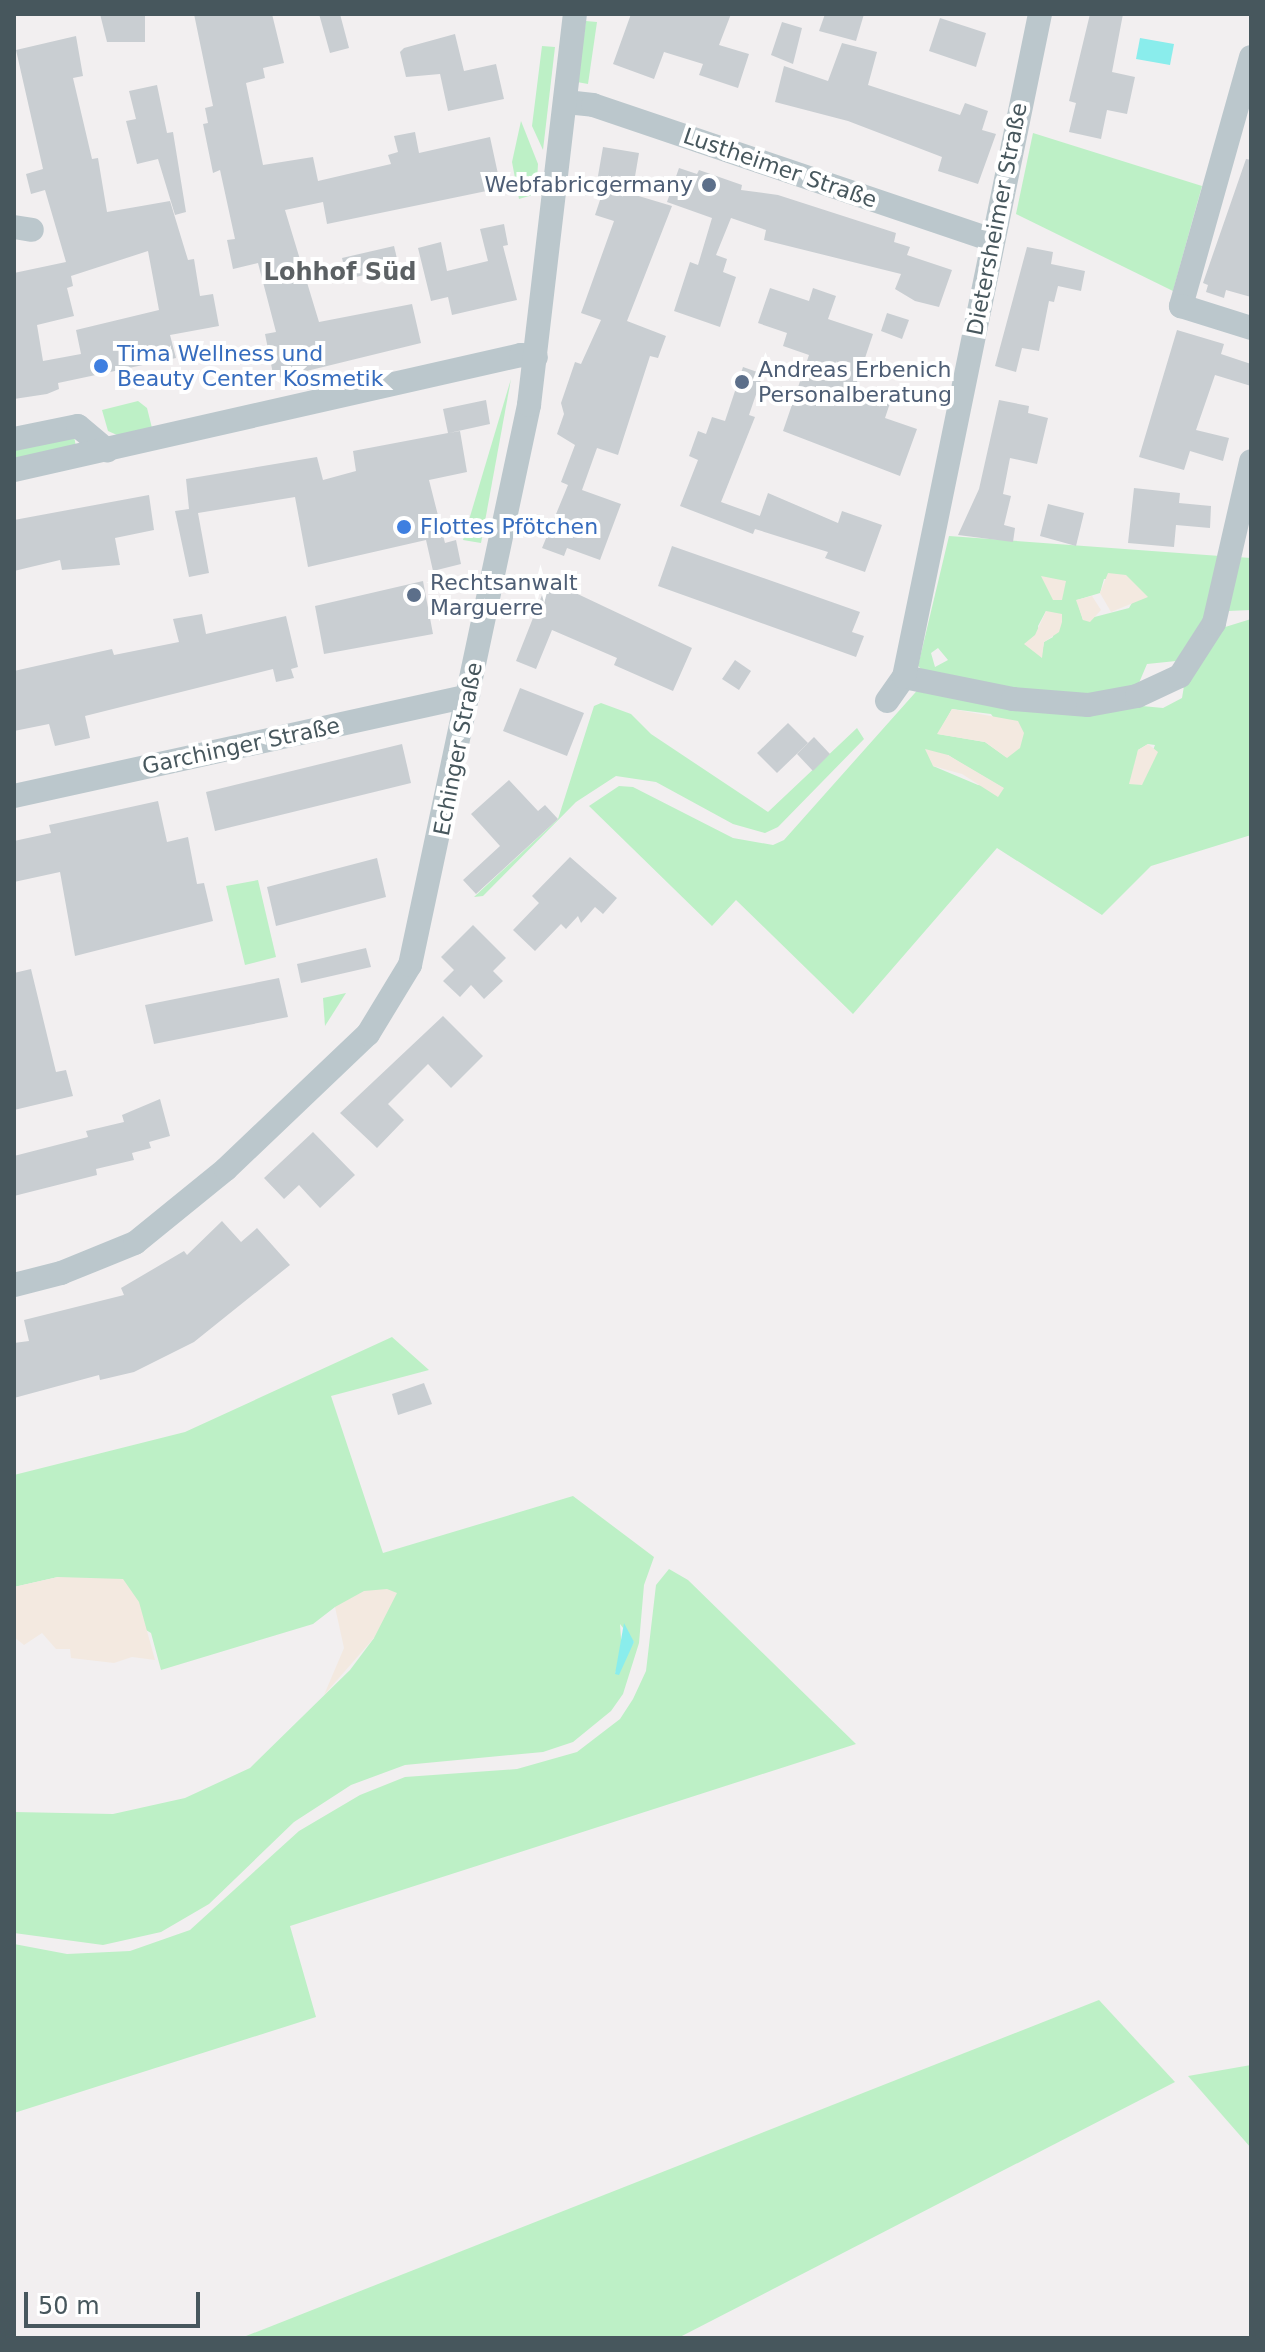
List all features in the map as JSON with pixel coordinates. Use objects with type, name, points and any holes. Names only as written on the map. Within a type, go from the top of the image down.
[{"type":"street","name":"Echinger Straße","points":[[14,1285],[61,1273],[135,1243],[236,1160],[368,1034],[398,988],[421,933],[536,357],[575,14]]},
{"type":"street","name":"Dietersheimer Straße","points":[[887,701],[904,677],[1040,14]]},
{"type":"street","points":[[1251,57],[1181,306],[1251,328]]},
{"type":"street","name":"Lustheimer Straße","points":[[566,102],[593,105],[992,240]]},
{"type":"street","points":[[14,470],[521,355],[536,357]]},
{"type":"street","points":[[14,439],[78,426],[107,450]]},
{"type":"street","points":[[904,677],[1013,699],[1088,705],[1137,696],[1180,676],[1214,623],[1251,461]]},
{"type":"street","name":"Garchinger Straße","points":[[14,796],[468,696]]},
{"type":"green space","points":[[586,21],[597,22],[588,84],[577,82]]},
{"type":"green space","points":[[542,46],[555,47],[543,150],[532,126]]},
{"type":"green space","points":[[521,121],[538,164],[536,194],[519,199],[512,162]]},
{"type":"green space","points":[[1033,133],[1202,186],[1173,291],[1016,214]]},
{"type":"green space","points":[[511,379],[481,543],[463,540]]},
{"type":"green space","points":[[138,401],[147,408],[152,428],[117,435],[108,431],[102,410]]},
{"type":"green space","points":[[74,436],[76,447],[16,460],[14,448]]},
{"type":"green space","points":[[949,536],[1220,556],[1212,605],[1176,661],[1147,664],[1136,690],[1088,699],[928,675],[918,666]],"holes":[[[1104,579],[1126,579],[1139,591],[1129,608],[1083,620],[1077,600],[1100,593]],[[1046,611],[1053,637],[1044,642],[1042,653],[1038,626]],[[938,648],[948,660],[935,667],[931,653]]]},
{"type":"green space","points":[[1237,557],[1251,558],[1251,610],[1227,611]]},
{"type":"green space","points":[[1251,619],[1251,835],[1151,866],[1102,915],[997,848],[853,1014],[736,900],[712,926],[589,806],[619,786],[633,787],[733,838],[773,845],[784,840],[922,685],[1163,708],[1182,698],[1185,680],[1222,628]],"holes":[[[952,709],[991,714],[1016,749],[1006,757],[985,742],[938,734]],[[1148,744],[1155,745],[1145,771],[1135,774],[1138,750]],[[948,755],[1003,788],[978,785],[933,766]]]},
{"type":"green space","points":[[601,703],[631,714],[651,734],[768,812],[857,728],[864,739],[778,827],[765,833],[733,824],[656,782],[616,776],[576,802],[483,896],[474,897],[558,819],[594,706]]},
{"type":"green space","points":[[258,880],[276,957],[245,965],[226,886]]},
{"type":"green space","points":[[346,993],[325,1026],[323,998]]},
{"type":"green space","points":[[392,1337],[429,1370],[331,1396],[383,1553],[573,1496],[654,1557],[644,1585],[639,1643],[623,1694],[611,1711],[573,1742],[543,1752],[405,1765],[351,1785],[294,1822],[209,1904],[161,1932],[103,1945],[14,1933],[14,1812],[113,1814],[185,1798],[250,1768],[350,1670],[374,1638],[335,1607],[313,1624],[161,1670],[151,1633],[58,1577],[14,1587],[14,1475],[185,1432]],"holes":[[[620,1624],[634,1642],[615,1674],[622,1652]]]},
{"type":"green space","points":[[669,1569],[688,1580],[856,1744],[290,1926],[316,2017],[14,2113],[14,1944],[67,1954],[130,1951],[190,1930],[299,1831],[360,1795],[405,1777],[517,1769],[577,1752],[620,1719],[633,1699],[646,1671],[656,1585]]},
{"type":"green space","points":[[1099,2000],[1175,2082],[678,2338],[241,2338]]},
{"type":"green space","points":[[1251,2065],[1251,2148],[1188,2076]]},
{"type":"sand","points":[[1108,573],[1126,575],[1148,597],[1111,612],[1100,593]]},
{"type":"sand","points":[[1041,576],[1066,581],[1062,600],[1053,600]]},
{"type":"sand","points":[[1092,596],[1101,610],[1090,622],[1083,620],[1076,600]]},
{"type":"sand","points":[[1046,611],[1062,614],[1062,622],[1059,632],[1044,642],[1042,658],[1024,644],[1035,635]]},
{"type":"sand","points":[[952,709],[1018,721],[1024,733],[1020,748],[1007,758],[985,742],[937,734]]},
{"type":"sand","points":[[1148,744],[1158,752],[1142,785],[1129,784],[1138,750]]},
{"type":"sand","points":[[925,749],[948,755],[1004,788],[998,797],[962,774],[933,766]]},
{"type":"sand","points":[[58,1577],[123,1579],[139,1602],[155,1660],[132,1657],[114,1663],[71,1658],[70,1649],[56,1649],[42,1633],[24,1645],[14,1637],[14,1587]]},
{"type":"sand","points":[[387,1589],[397,1593],[374,1638],[324,1695],[344,1648],[335,1607],[364,1591]]},
{"type":"water","points":[[1140,38],[1174,44],[1170,65],[1136,59]]},
{"type":"water","points":[[624,1623],[634,1642],[619,1675],[615,1674]]},
{"type":"building","points":[[100,14],[145,14],[145,42],[107,42]]},
{"type":"building","points":[[194,14],[272,14],[284,63],[263,68],[265,78],[246,83],[263,165],[313,157],[318,181],[391,164],[388,155],[398,152],[394,136],[415,132],[419,153],[490,137],[501,188],[327,224],[323,202],[285,210],[319,322],[412,304],[421,343],[274,379],[265,334],[276,332],[258,263],[233,269],[227,240],[235,239],[220,170],[213,173],[203,124],[208,123],[205,108],[213,106]]},
{"type":"building","points":[[319,14],[340,14],[349,48],[330,53]]},
{"type":"building","points":[[631,14],[731,14],[719,45],[749,54],[738,88],[699,75],[703,64],[664,52],[654,79],[613,64]]},
{"type":"building","points":[[825,14],[864,14],[856,41],[819,31]]},
{"type":"building","points":[[1090,14],[1123,14],[1112,72],[1135,77],[1127,114],[1107,110],[1101,139],[1069,132],[1076,103],[1069,101]]},
{"type":"building","points":[[940,18],[986,33],[976,67],[929,51]]},
{"type":"building","points":[[782,22],[802,28],[793,64],[771,55]]},
{"type":"building","points":[[455,34],[464,71],[496,64],[504,99],[448,111],[440,74],[406,77],[400,52],[404,48]]},
{"type":"building","points":[[76,36],[83,76],[73,78],[92,159],[98,158],[107,212],[170,201],[188,260],[194,259],[200,296],[213,294],[219,326],[170,335],[176,358],[58,383],[59,389],[47,394],[14,399],[14,273],[66,262],[45,190],[31,194],[26,174],[43,169],[16,50]],"holes":[[[148,251],[159,310],[76,330],[81,354],[43,361],[37,325],[74,316],[67,288],[73,286],[71,276]]]},
{"type":"building","points":[[842,43],[877,52],[868,85],[960,115],[965,103],[988,111],[982,130],[996,134],[978,184],[938,171],[942,157],[848,121],[775,102],[784,66],[828,81]]},
{"type":"building","points":[[157,85],[167,133],[173,132],[186,212],[175,215],[158,159],[137,164],[126,121],[136,119],[129,91]]},
{"type":"building","points":[[603,147],[639,153],[632,194],[672,206],[627,321],[666,336],[658,358],[650,356],[618,455],[597,448],[582,490],[621,504],[600,560],[567,548],[564,556],[542,548],[568,485],[561,482],[575,445],[557,434],[564,414],[561,403],[575,362],[581,364],[601,320],[581,313],[614,221],[595,215],[602,194],[595,193]]},
{"type":"building","points":[[1246,159],[1251,160],[1251,297],[1226,290],[1224,298],[1206,292],[1208,285],[1203,283]]},
{"type":"building","points":[[679,168],[697,174],[699,170],[742,185],[741,190],[778,195],[896,233],[894,242],[910,247],[907,255],[952,270],[939,307],[915,301],[895,289],[901,274],[764,240],[766,230],[731,218],[716,255],[727,259],[723,272],[736,277],[720,327],[674,311],[690,262],[698,265],[712,218],[667,202]]},
{"type":"building","points":[[504,224],[508,245],[503,246],[517,300],[452,315],[448,297],[431,301],[418,248],[441,242],[447,271],[488,261],[480,229]]},
{"type":"building","points":[[394,246],[399,267],[347,279],[342,258]]},
{"type":"building","points":[[1027,247],[1053,252],[1051,264],[1085,271],[1081,291],[1058,286],[1054,302],[1049,301],[1039,351],[1022,348],[1016,372],[995,366]]},
{"type":"building","points":[[770,288],[809,301],[813,288],[836,296],[828,319],[873,334],[854,391],[890,403],[885,418],[917,429],[900,476],[783,431],[809,355],[783,346],[787,333],[758,323]]},
{"type":"building","points":[[887,313],[909,320],[902,339],[881,331]]},
{"type":"building","points":[[1177,330],[1224,344],[1221,354],[1251,364],[1251,386],[1215,375],[1196,430],[1229,438],[1223,461],[1190,451],[1184,470],[1139,457]]},
{"type":"building","points":[[743,367],[763,374],[749,415],[755,417],[721,502],[760,516],[768,493],[838,523],[842,511],[882,525],[865,572],[825,558],[828,552],[755,529],[753,534],[680,506],[698,460],[689,456],[698,431],[706,434],[712,417],[725,421]]},
{"type":"building","points":[[486,400],[490,424],[449,433],[460,431],[467,472],[429,480],[445,543],[456,540],[461,564],[433,571],[426,540],[308,567],[295,497],[198,513],[209,573],[189,577],[175,511],[189,509],[186,479],[317,457],[323,480],[356,471],[353,451],[448,433],[443,409]]},
{"type":"building","points":[[999,400],[1029,406],[1028,413],[1048,418],[1037,464],[1010,458],[1003,494],[1011,496],[1004,525],[1015,528],[1013,542],[958,535],[979,489]]},
{"type":"building","points":[[1134,488],[1180,493],[1179,503],[1211,506],[1210,528],[1176,525],[1174,547],[1128,543]]},
{"type":"building","points":[[149,495],[154,530],[115,538],[120,565],[62,570],[60,560],[14,571],[14,520]]},
{"type":"building","points":[[1048,504],[1084,513],[1076,546],[1040,536]]},
{"type":"building","points":[[672,546],[860,612],[852,632],[864,636],[856,657],[658,586]]},
{"type":"building","points":[[548,580],[692,648],[673,691],[614,665],[617,658],[552,630],[536,669],[516,661]]},
{"type":"building","points":[[423,581],[433,634],[324,654],[315,606]]},
{"type":"building","points":[[202,614],[206,634],[286,616],[298,667],[291,669],[294,678],[276,682],[273,669],[85,716],[90,738],[55,746],[49,724],[14,731],[14,671],[112,649],[114,655],[179,642],[173,619]]},
{"type":"building","points":[[735,660],[751,671],[739,690],[722,679]]},
{"type":"building","points":[[520,688],[584,713],[567,756],[503,731]]},
{"type":"building","points":[[788,723],[808,743],[777,773],[757,753]]},
{"type":"building","points":[[814,737],[830,754],[813,771],[797,754]]},
{"type":"building","points":[[402,744],[411,783],[215,831],[206,792]]},
{"type":"building","points":[[509,780],[538,811],[545,805],[558,819],[476,894],[463,880],[500,846],[471,814]]},
{"type":"building","points":[[158,801],[167,842],[188,837],[197,884],[204,883],[213,921],[75,956],[60,872],[14,882],[14,841],[51,833],[49,825]]},
{"type":"building","points":[[570,857],[617,898],[603,914],[595,907],[581,923],[578,916],[566,929],[561,924],[535,951],[513,930],[539,903],[532,896]]},
{"type":"building","points":[[377,858],[386,897],[276,926],[267,887]]},
{"type":"building","points":[[473,925],[506,958],[493,971],[503,981],[484,999],[471,985],[460,997],[443,981],[454,970],[441,957]]},
{"type":"building","points":[[366,948],[371,967],[301,983],[297,964]]},
{"type":"building","points":[[31,969],[56,1072],[66,1070],[73,1096],[14,1110],[14,973]]},
{"type":"building","points":[[279,978],[288,1017],[154,1044],[145,1005]]},
{"type":"building","points":[[443,1016],[483,1056],[451,1088],[428,1064],[388,1104],[404,1120],[377,1148],[340,1113]]},
{"type":"building","points":[[160,1099],[170,1136],[149,1142],[151,1148],[132,1153],[134,1160],[96,1169],[97,1175],[14,1196],[14,1156],[88,1137],[86,1131],[124,1122],[122,1115]]},
{"type":"building","points":[[313,1132],[355,1175],[320,1208],[299,1185],[284,1199],[264,1178]]},
{"type":"building","points":[[222,1221],[241,1242],[257,1228],[290,1265],[194,1342],[134,1372],[100,1380],[99,1375],[14,1398],[14,1343],[29,1341],[24,1320],[124,1295],[121,1288],[184,1251],[187,1255]]},
{"type":"building","points":[[424,1383],[432,1404],[398,1415],[392,1394]]},
{"type":"place","name":"Webfabricgermany","points":[[709,185]]},
{"type":"place","name":"Tima Wellness und Beauty Center Kosmetik","points":[[101,366]]},
{"type":"place","name":"Andreas Erbenich Personalberatung","points":[[742,382]]},
{"type":"place","name":"Flottes Pfötchen","points":[[404,527]]},
{"type":"place","name":"Rechtsanwalt Marguerre","points":[[414,595]]},
{"type":"district","name":"Lohhof Süd","points":[[340,273]]}]
